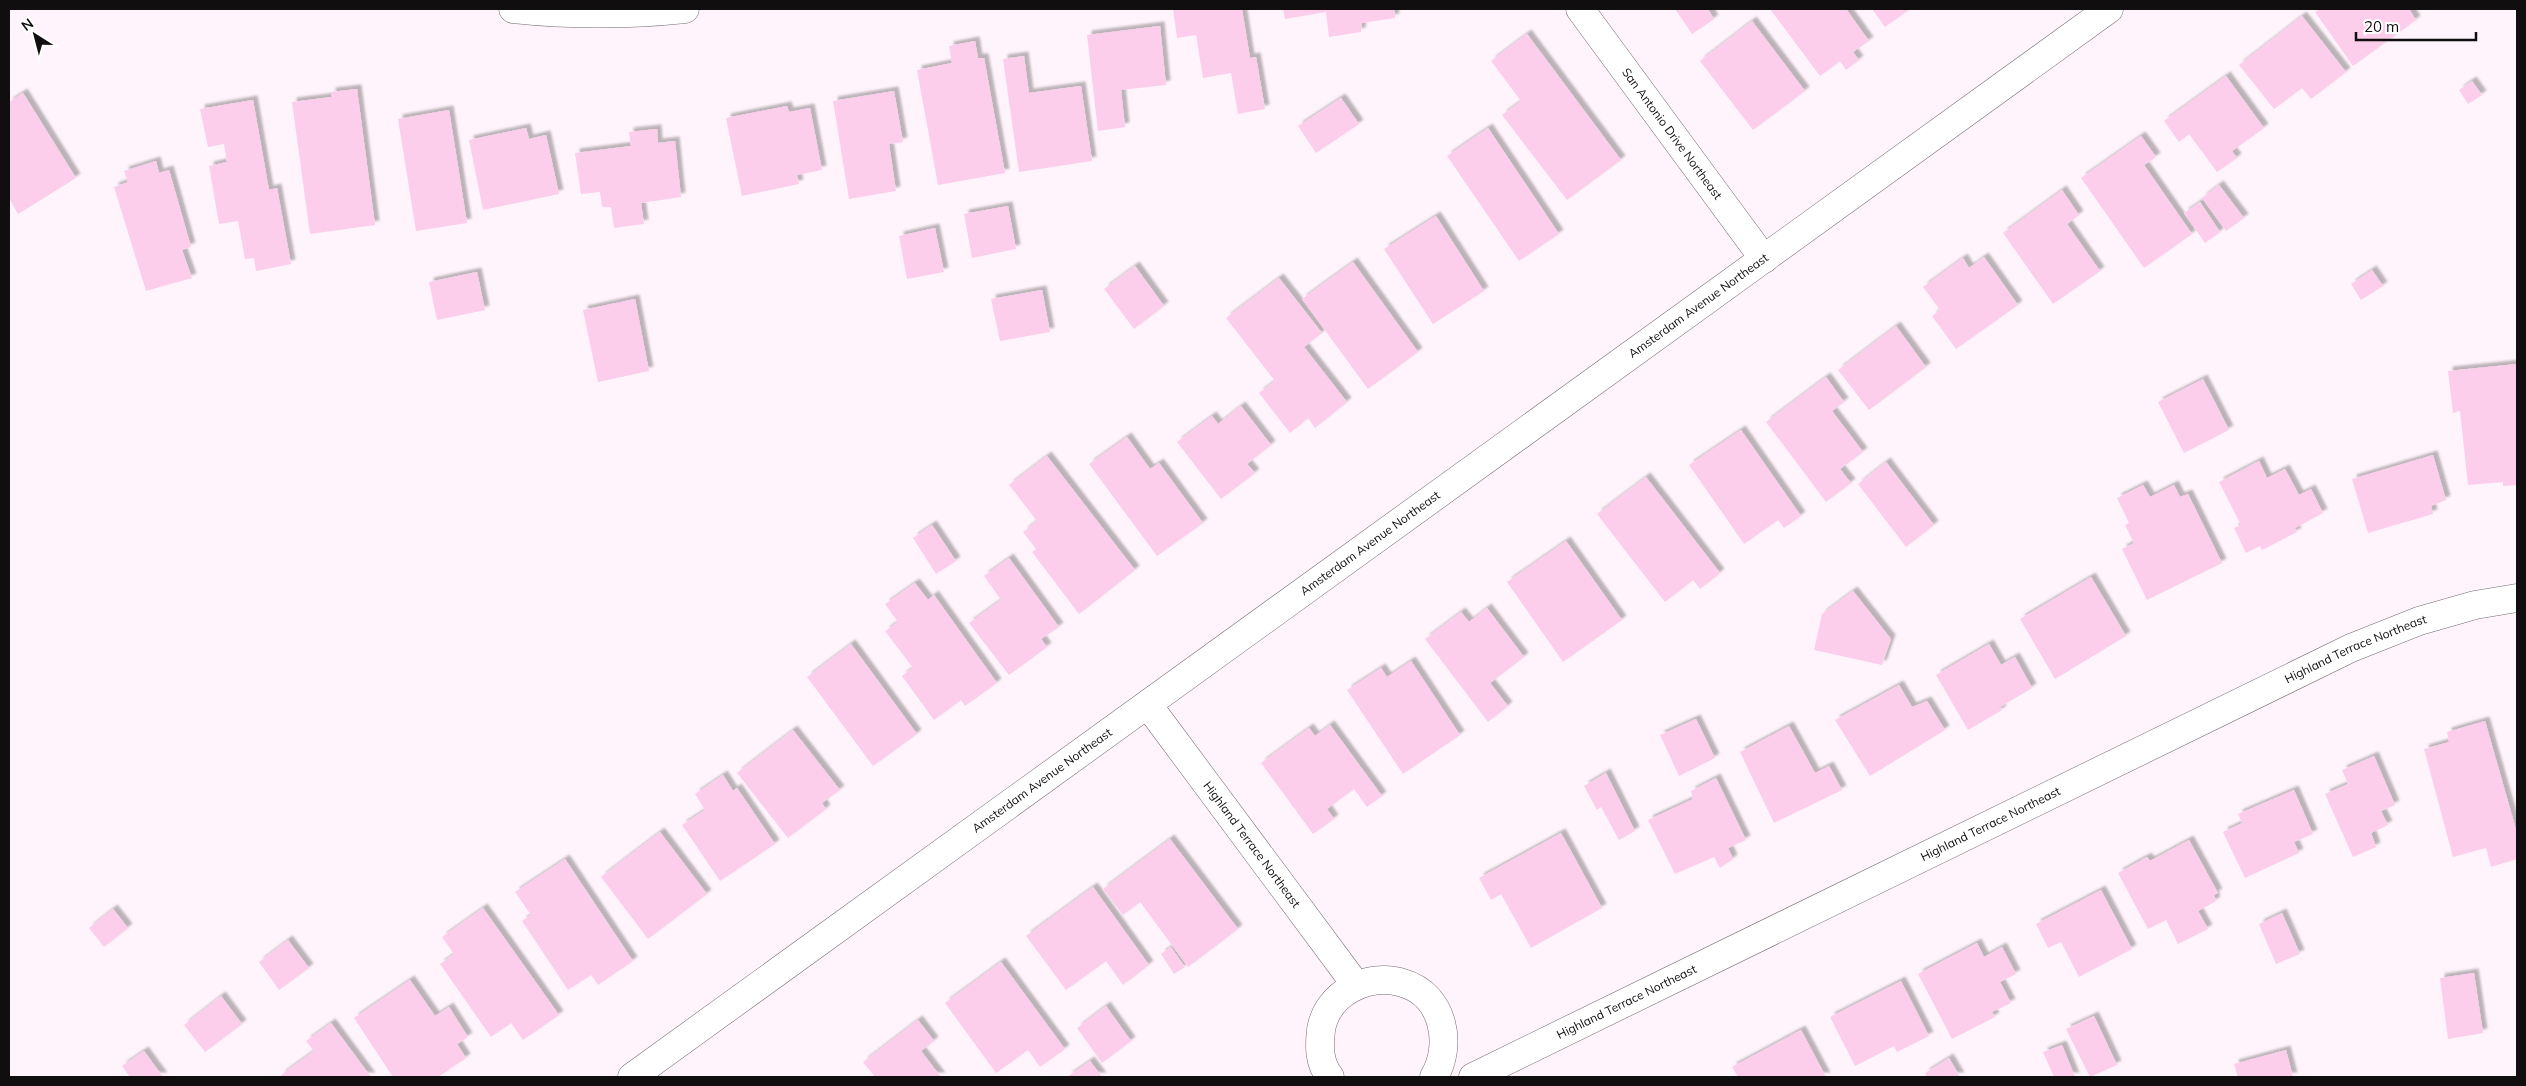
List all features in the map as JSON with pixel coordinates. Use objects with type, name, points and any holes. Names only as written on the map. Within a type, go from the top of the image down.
[{"type":"street","points":[[513,9],[552,13],[643,13],[685,9]]},
{"type":"street","name":"San Antonio Drive Northeast","points":[[1580,9],[1764,259]]},
{"type":"street","name":"Amsterdam Avenue Northeast","points":[[632,1077],[2109,9]]},
{"type":"street","name":"Highland Terrace Northeast","points":[[1473,1077],[2351,648],[2419,621],[2475,605],[2517,598]]},
{"type":"street","name":"Highland Terrace Northeast","points":[[1148,705],[1356,985]]},
{"type":"street","points":[[1330,1077],[1324,1070],[1319,1046],[1322,1021],[1335,1000],[1356,985],[1380,980],[1404,983],[1425,995],[1439,1015],[1445,1039],[1442,1063],[1434,1077]]},
{"type":"building","points":[[1173,9],[1242,9],[1250,58],[1256,57],[1265,109],[1238,114],[1231,73],[1203,78],[1196,35],[1177,38]]},
{"type":"building","points":[[1283,9],[1394,9],[1395,18],[1362,23],[1361,32],[1329,37],[1326,12],[1285,19]]},
{"type":"building","points":[[1675,9],[1708,9],[1714,19],[1692,34]]},
{"type":"building","points":[[1770,9],[1846,9],[1869,41],[1853,52],[1859,60],[1846,70],[1840,61],[1820,76]]},
{"type":"building","points":[[1872,9],[1910,9],[1885,27]]},
{"type":"building","points":[[2320,9],[2409,9],[2416,20],[2353,66],[2315,12]]},
{"type":"building","points":[[2302,16],[2346,72],[2311,99],[2302,88],[2274,109],[2239,65]]},
{"type":"building","points":[[1752,21],[1805,91],[1753,130],[1700,61]]},
{"type":"building","points":[[1160,26],[1166,85],[1121,90],[1125,127],[1098,131],[1087,35]]},
{"type":"building","points":[[1527,34],[1621,160],[1567,200],[1502,115],[1521,101],[1491,61]]},
{"type":"building","points":[[975,41],[978,58],[984,58],[1005,173],[938,185],[917,70],[952,63],[949,46]]},
{"type":"building","points":[[1024,56],[1029,93],[1081,86],[1092,161],[1019,172],[1003,59]]},
{"type":"building","points":[[2226,76],[2264,128],[2232,151],[2237,158],[2217,172],[2189,134],[2179,142],[2164,121]]},
{"type":"building","points":[[2472,81],[2482,95],[2468,104],[2459,90]]},
{"type":"building","points":[[357,89],[375,225],[310,234],[292,102],[332,97],[331,92]]},
{"type":"building","points":[[894,91],[903,142],[889,144],[896,191],[849,199],[833,101]]},
{"type":"building","points":[[23,93],[76,178],[18,214],[9,198],[9,102]]},
{"type":"building","points":[[1341,98],[1359,124],[1316,153],[1298,126]]},
{"type":"building","points":[[253,100],[269,190],[277,188],[291,264],[256,271],[254,258],[245,259],[238,221],[219,224],[209,166],[227,162],[224,144],[208,147],[200,109]]},
{"type":"building","points":[[787,106],[789,112],[810,108],[822,170],[797,175],[799,184],[742,196],[726,118]]},
{"type":"building","points":[[449,110],[467,223],[416,231],[398,119]]},
{"type":"building","points":[[526,128],[529,139],[546,135],[559,194],[483,210],[469,140]]},
{"type":"building","points":[[1488,128],[1559,234],[1519,261],[1447,156]]},
{"type":"building","points":[[657,129],[658,143],[675,141],[681,197],[641,203],[644,224],[614,228],[611,207],[602,207],[600,192],[581,194],[575,153],[631,146],[629,132]]},
{"type":"building","points":[[2141,136],[2156,157],[2144,165],[2192,234],[2144,268],[2081,178]]},
{"type":"building","points":[[156,161],[159,173],[169,170],[191,247],[182,250],[192,278],[146,291],[114,187],[128,182],[124,171]]},
{"type":"building","points":[[2219,185],[2244,218],[2226,231],[2202,198]]},
{"type":"building","points":[[2062,190],[2079,215],[2067,224],[2100,271],[2053,304],[2003,233]]},
{"type":"building","points":[[2200,202],[2220,232],[2205,243],[2184,213]]},
{"type":"building","points":[[1008,206],[1016,249],[972,258],[964,214]]},
{"type":"building","points":[[1436,216],[1484,291],[1433,324],[1384,249]]},
{"type":"building","points":[[935,228],[944,272],[907,279],[899,236]]},
{"type":"building","points":[[1984,257],[2018,305],[1956,349],[1932,316],[1940,310],[1923,287],[1963,258],[1969,268]]},
{"type":"building","points":[[1353,262],[1418,352],[1368,389],[1302,299]]},
{"type":"building","points":[[1135,266],[1164,306],[1134,329],[1104,289]]},
{"type":"building","points":[[2372,270],[2383,286],[2361,300],[2351,284]]},
{"type":"building","points":[[477,272],[485,310],[437,320],[429,282]]},
{"type":"building","points":[[1279,278],[1322,333],[1304,347],[1347,402],[1315,428],[1308,418],[1290,433],[1259,393],[1275,381],[1226,318]]},
{"type":"building","points":[[1042,290],[1050,332],[1000,341],[991,299]]},
{"type":"building","points":[[635,299],[649,371],[598,382],[583,310]]},
{"type":"building","points":[[1896,326],[1926,367],[1869,410],[1838,370]]},
{"type":"building","points":[[2517,364],[2517,485],[2503,486],[2503,482],[2468,485],[2460,411],[2453,413],[2448,371]]},
{"type":"building","points":[[1826,377],[1844,402],[1832,411],[1863,452],[1840,469],[1851,483],[1826,502],[1766,422]]},
{"type":"building","points":[[2203,379],[2229,430],[2184,453],[2158,402]]},
{"type":"building","points":[[1241,406],[1271,445],[1247,464],[1255,473],[1221,499],[1177,442],[1212,416],[1218,424]]},
{"type":"building","points":[[1741,430],[1801,516],[1784,528],[1778,520],[1744,544],[1689,465]]},
{"type":"building","points":[[1127,437],[1150,469],[1159,463],[1203,523],[1157,556],[1089,464]]},
{"type":"building","points":[[2433,455],[2446,500],[2431,506],[2433,514],[2368,533],[2352,479]]},
{"type":"building","points":[[1047,456],[1135,570],[1079,614],[1032,552],[1036,549],[1023,532],[1037,521],[1009,485]]},
{"type":"building","points":[[2259,461],[2267,478],[2285,469],[2299,495],[2311,489],[2323,513],[2295,528],[2297,532],[2262,550],[2260,546],[2246,553],[2234,528],[2241,525],[2219,482]]},
{"type":"building","points":[[1886,462],[1934,525],[1906,547],[1858,484]]},
{"type":"building","points":[[1646,477],[1720,573],[1700,589],[1693,580],[1665,602],[1597,514]]},
{"type":"building","points":[[2143,485],[2150,497],[2174,485],[2180,497],[2188,494],[2222,563],[2147,600],[2122,549],[2134,543],[2125,525],[2129,523],[2117,498]]},
{"type":"building","points":[[932,525],[956,561],[936,574],[913,538]]},
{"type":"building","points":[[1566,541],[1622,620],[1563,662],[1507,582]]},
{"type":"building","points":[[1009,558],[1059,627],[1041,639],[1047,647],[1009,675],[969,623],[1001,600],[984,576]]},
{"type":"building","points":[[2091,577],[2126,636],[2055,679],[2020,619]]},
{"type":"building","points":[[915,583],[928,600],[934,595],[997,683],[965,706],[961,700],[934,720],[902,676],[913,668],[885,631],[898,622],[885,604]]},
{"type":"building","points":[[1853,591],[1891,639],[1882,665],[1814,650],[1822,614]]},
{"type":"building","points":[[1487,608],[1524,657],[1490,683],[1508,706],[1488,722],[1425,639],[1461,612],[1469,622]]},
{"type":"building","points":[[851,644],[917,734],[873,766],[807,677]]},
{"type":"building","points":[[1989,644],[2001,665],[2015,657],[2032,688],[2000,707],[2002,710],[1968,730],[1936,675]]},
{"type":"building","points":[[1411,661],[1460,735],[1403,774],[1347,690],[1381,668],[1387,677]]},
{"type":"building","points":[[1899,685],[1912,707],[1927,701],[1945,730],[1870,776],[1835,720]]},
{"type":"building","points":[[1696,719],[1715,758],[1679,776],[1660,735]]},
{"type":"building","points":[[2485,721],[2517,833],[2517,859],[2491,867],[2486,848],[2453,857],[2424,749],[2449,742],[2447,732]]},
{"type":"building","points":[[1330,725],[1382,796],[1367,807],[1354,789],[1327,809],[1334,819],[1313,834],[1261,763],[1309,728],[1315,736]]},
{"type":"building","points":[[1789,726],[1815,773],[1829,766],[1842,790],[1774,823],[1740,752]]},
{"type":"building","points":[[793,730],[840,790],[822,803],[826,809],[788,838],[737,773]]},
{"type":"building","points":[[2374,756],[2395,805],[2381,811],[2388,825],[2371,833],[2376,847],[2353,857],[2325,794],[2348,784],[2342,770]]},
{"type":"building","points":[[1606,773],[1635,831],[1619,840],[1601,807],[1597,810],[1584,786]]},
{"type":"building","points":[[723,775],[733,791],[737,788],[775,844],[720,881],[682,825],[705,810],[695,794]]},
{"type":"building","points":[[1716,778],[1746,840],[1728,848],[1733,859],[1720,868],[1714,857],[1675,874],[1648,820],[1693,799],[1691,791]]},
{"type":"building","points":[[2294,790],[2313,834],[2294,842],[2299,853],[2245,878],[2223,832],[2242,823],[2238,814]]},
{"type":"building","points":[[660,832],[707,894],[648,939],[601,877]]},
{"type":"building","points":[[1561,833],[1602,908],[1531,948],[1501,894],[1491,900],[1479,878]]},
{"type":"building","points":[[1170,839],[1238,929],[1188,967],[1140,902],[1123,915],[1103,889]]},
{"type":"building","points":[[2189,840],[2218,893],[2214,895],[2216,901],[2198,911],[2208,929],[2178,944],[2166,920],[2148,929],[2118,873],[2147,857],[2150,861]]},
{"type":"building","points":[[565,859],[633,961],[598,985],[591,975],[568,990],[522,921],[531,915],[515,892]]},
{"type":"building","points":[[1093,887],[1149,965],[1123,985],[1106,961],[1066,990],[1026,936]]},
{"type":"building","points":[[2101,890],[2132,949],[2079,977],[2061,942],[2048,948],[2036,924]]},
{"type":"building","points":[[483,908],[559,1015],[523,1040],[511,1023],[491,1037],[440,964],[454,954],[442,937]]},
{"type":"building","points":[[113,909],[128,928],[104,947],[89,928]]},
{"type":"building","points":[[2282,913],[2300,954],[2276,964],[2259,924]]},
{"type":"building","points":[[288,940],[309,968],[279,990],[259,962]]},
{"type":"building","points":[[1977,943],[1984,957],[2002,947],[2016,974],[2000,982],[2011,1003],[1992,1012],[1995,1017],[1952,1039],[1918,974]]},
{"type":"building","points":[[1171,947],[1185,967],[1174,974],[1161,954]]},
{"type":"building","points":[[1001,962],[1065,1049],[1040,1067],[1028,1050],[996,1073],[945,1003]]},
{"type":"building","points":[[2474,973],[2483,1033],[2448,1039],[2440,978]]},
{"type":"building","points":[[410,980],[435,1016],[449,1007],[468,1037],[457,1044],[466,1058],[438,1077],[393,1077],[354,1018]]},
{"type":"building","points":[[1901,981],[1929,1036],[1897,1052],[1894,1046],[1855,1066],[1830,1017]]},
{"type":"building","points":[[221,996],[242,1024],[205,1052],[184,1025]]},
{"type":"building","points":[[1106,1006],[1131,1041],[1102,1063],[1077,1028]]},
{"type":"building","points":[[2094,1016],[2117,1065],[2090,1077],[2066,1029]]},
{"type":"building","points":[[918,1020],[934,1041],[921,1051],[941,1077],[875,1077],[863,1062]]},
{"type":"building","points":[[331,1023],[371,1077],[282,1077],[281,1075],[314,1051],[306,1041]]},
{"type":"building","points":[[1801,1030],[1826,1077],[1738,1077],[1732,1067]]},
{"type":"building","points":[[2062,1045],[2075,1077],[2054,1077],[2043,1052]]},
{"type":"building","points":[[2286,1050],[2293,1077],[2238,1077],[2234,1064]]},
{"type":"building","points":[[144,1051],[163,1077],[130,1077],[122,1066]]},
{"type":"building","points":[[1949,1058],[1960,1077],[1927,1077],[1925,1073]]},
{"type":"building","points":[[1090,1061],[1102,1077],[1067,1077]]}]
